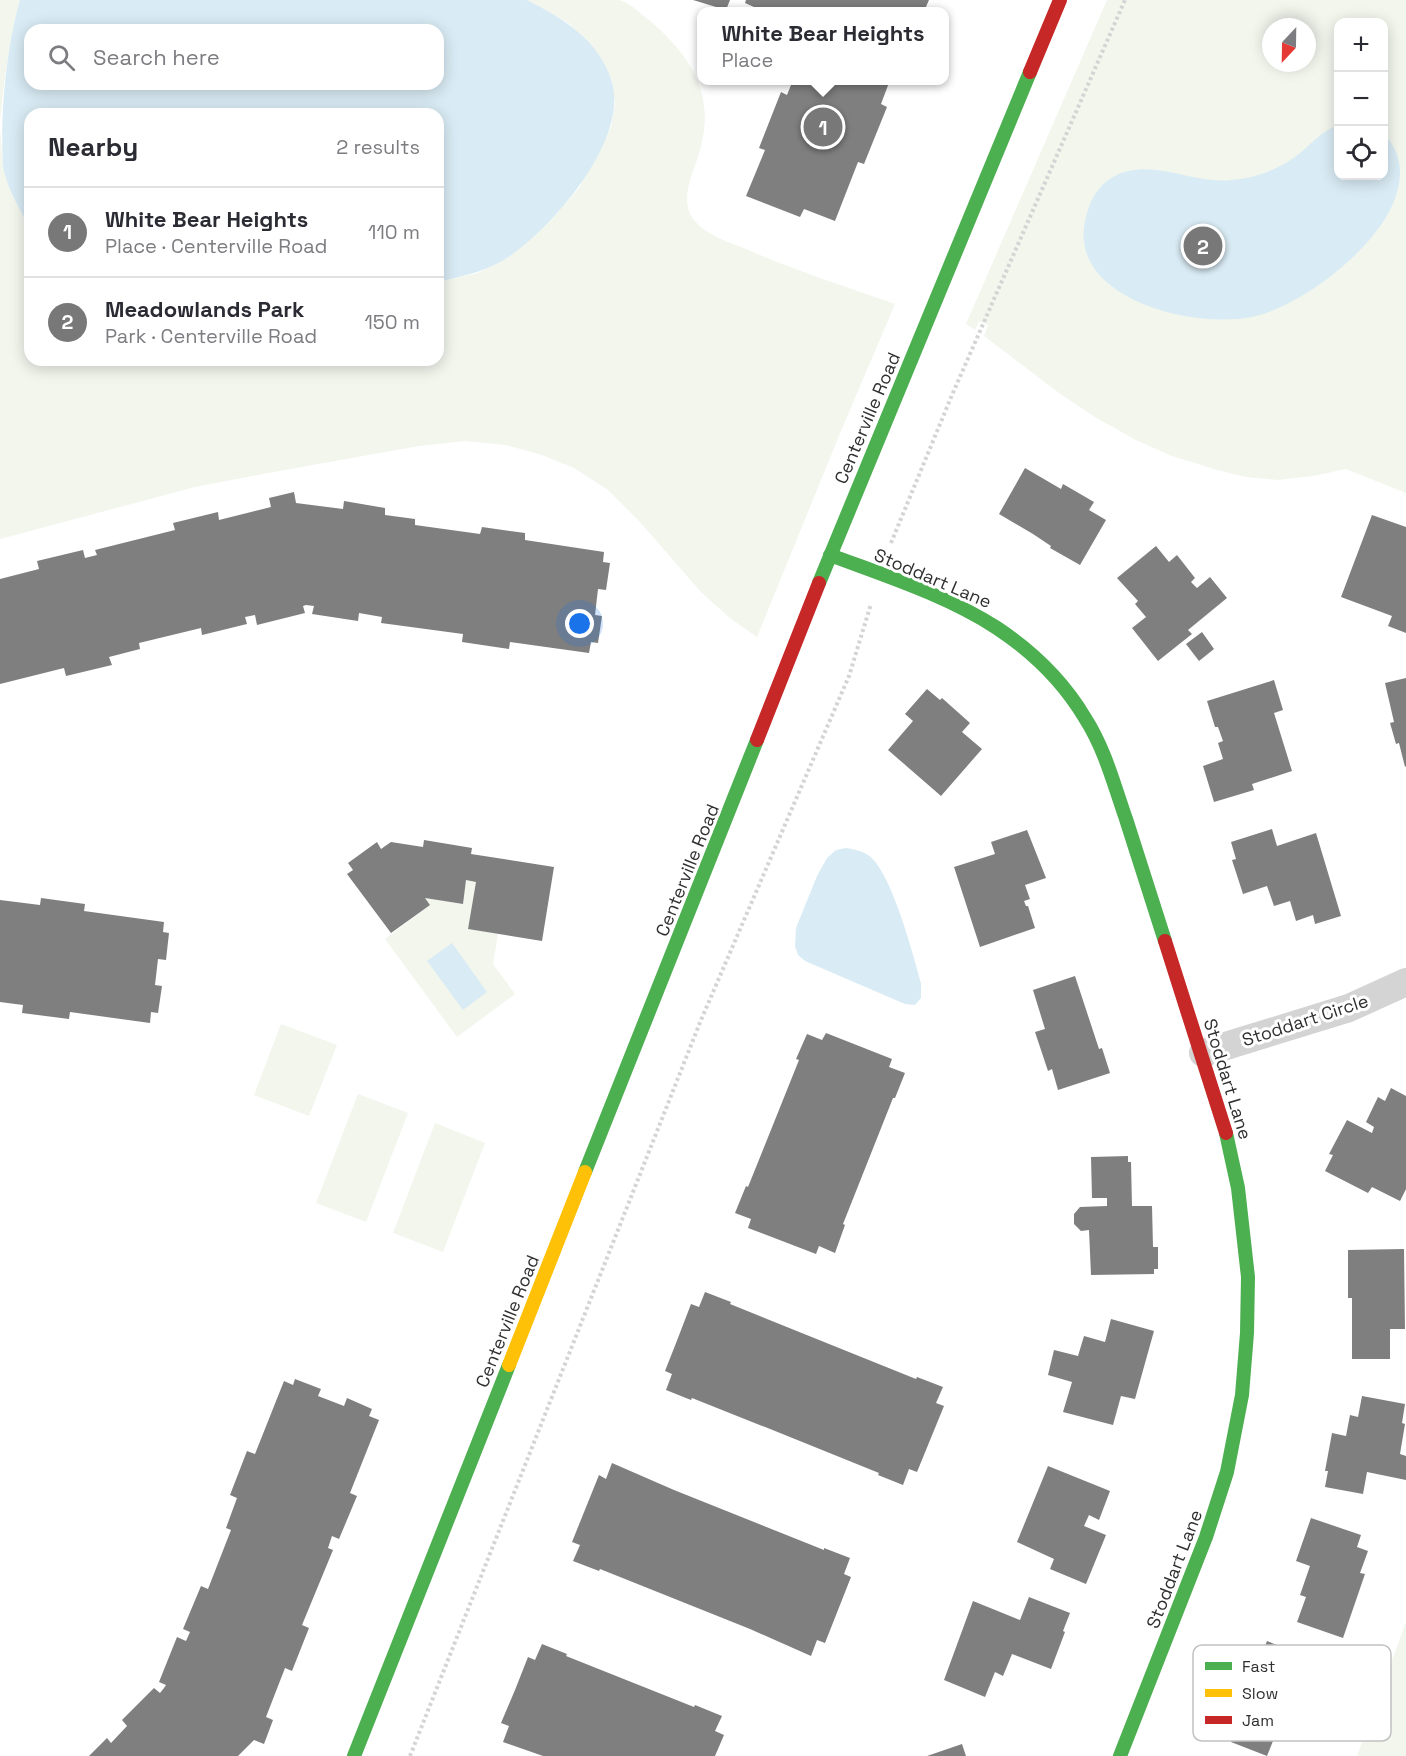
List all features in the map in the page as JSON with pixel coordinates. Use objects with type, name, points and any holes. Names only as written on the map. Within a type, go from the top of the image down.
[{"type":"main road","name":"Centerville Road","points":[[354,1756],[830,555],[1060,0]]},
{"type":"main road","name":"Stoddart Lane","points":[[830,555],[983,618],[1039,660],[1070,694],[1091,726],[1108,765],[1203,1053],[1232,1156],[1247,1249],[1247,1333],[1242,1395],[1232,1449],[1214,1515],[1120,1756]]},
{"type":"street","name":"Stoddart Circle","points":[[1203,1053],[1349,1008],[1406,982]]},
{"type":"path","points":[[894,536],[952,395],[1125,0]]},
{"type":"path","points":[[410,1756],[701,1020],[845,688],[869,612]]},
{"type":"shaded area","points":[[0,0],[20,0],[7,61],[0,122]]},
{"type":"shaded area","points":[[20,0],[527,0],[553,14],[588,42],[605,65],[611,79],[614,102],[610,127],[600,152],[585,178],[548,223],[528,242],[493,266],[444,280],[444,108],[24,108],[24,217],[10,189],[3,165],[2,125],[11,39]]},
{"type":"shaded area","points":[[527,0],[623,1],[663,33],[687,61],[701,91],[704,108],[701,146],[687,193],[689,212],[699,225],[722,240],[779,263],[895,304],[757,637],[731,619],[701,592],[640,522],[608,490],[574,468],[542,455],[506,445],[465,441],[419,446],[268,473],[195,487],[0,539],[0,129],[3,166],[14,199],[24,217],[24,366],[444,366],[444,281],[478,273],[510,256],[550,221],[579,188],[611,127],[615,103],[612,80],[570,24]]},
{"type":"shaded area","points":[[1107,0],[1406,0],[1406,493],[1346,469],[1278,480],[1246,477],[1172,456],[1136,440],[1059,393],[984,336],[988,325],[979,321],[975,330],[966,324]]},
{"type":"shaded area","points":[[1334,127],[1334,180],[1388,180],[1388,139],[1399,162],[1397,192],[1389,212],[1365,245],[1332,276],[1293,301],[1256,316],[1231,319],[1201,318],[1170,313],[1141,303],[1115,288],[1095,269],[1085,245],[1086,217],[1095,194],[1113,177],[1127,171],[1142,169],[1202,179],[1232,180],[1249,177],[1265,173],[1288,162]]},
{"type":"shaded area","points":[[846,848],[868,855],[877,864],[893,894],[921,983],[921,998],[915,1005],[905,1004],[805,961],[798,955],[795,946],[796,928],[817,876],[827,858],[836,850]]},
{"type":"shaded area","points":[[466,880],[476,882],[468,929],[498,934],[493,964],[515,994],[457,1037],[385,939],[430,905],[425,898],[462,904]]},
{"type":"shaded area","points":[[452,943],[487,992],[463,1010],[427,961]]},
{"type":"shaded area","points":[[281,1024],[337,1045],[309,1116],[254,1095]]},
{"type":"shaded area","points":[[358,1094],[408,1113],[366,1222],[316,1203]]},
{"type":"shaded area","points":[[435,1123],[485,1143],[443,1252],[393,1233]]},
{"type":"shaded area","points":[[1406,1622],[1406,1756],[1357,1756],[1362,1741],[1391,1741],[1391,1663]]},
{"type":"building","points":[[693,0],[730,0],[727,7],[716,7]]},
{"type":"building","points":[[746,0],[929,0],[926,7],[754,7],[745,3]]},
{"type":"building","points":[[791,85],[888,85],[881,104],[887,107],[864,164],[858,162],[835,221],[804,209],[800,217],[746,196],[765,150],[759,148],[781,92],[787,95]]},
{"type":"building","points":[[1025,468],[1061,489],[1063,484],[1094,502],[1089,510],[1106,520],[1080,565],[999,514]]},
{"type":"building","points":[[294,492],[296,503],[343,509],[344,501],[385,508],[385,515],[415,519],[415,525],[480,534],[482,527],[525,533],[525,540],[604,552],[603,562],[610,563],[606,590],[598,589],[595,615],[602,616],[598,643],[591,642],[589,653],[510,642],[509,649],[462,642],[463,634],[381,623],[382,617],[359,613],[358,621],[312,614],[314,606],[306,605],[303,606],[305,613],[257,625],[255,615],[245,617],[247,624],[202,635],[201,628],[139,643],[140,649],[109,657],[112,665],[66,676],[64,668],[0,684],[0,579],[39,569],[37,561],[83,550],[85,558],[97,555],[95,550],[175,530],[173,523],[218,512],[219,520],[271,507],[269,498]]},
{"type":"building","points":[[1372,515],[1406,527],[1406,633],[1388,626],[1392,616],[1341,597]]},
{"type":"building","points":[[1156,546],[1169,562],[1177,555],[1195,578],[1191,582],[1197,588],[1210,577],[1227,598],[1188,630],[1192,634],[1158,661],[1132,628],[1146,617],[1135,604],[1138,601],[1117,578]]},
{"type":"building","points":[[1202,632],[1214,649],[1199,661],[1186,644]]},
{"type":"building","points":[[1406,678],[1405,767],[1399,743],[1396,744],[1390,723],[1394,722],[1385,683]]},
{"type":"building","points":[[1274,680],[1283,710],[1274,713],[1292,771],[1252,784],[1254,790],[1214,802],[1203,766],[1223,759],[1218,743],[1223,741],[1218,727],[1215,727],[1207,701]]},
{"type":"building","points":[[927,689],[940,700],[942,698],[970,723],[962,732],[982,749],[941,796],[888,750],[913,721],[905,714]]},
{"type":"building","points":[[1272,829],[1277,846],[1316,833],[1341,916],[1315,924],[1313,915],[1296,921],[1290,901],[1274,906],[1267,886],[1243,894],[1232,860],[1236,859],[1231,842]]},
{"type":"building","points":[[1027,830],[1046,878],[1025,885],[1030,899],[1024,901],[1028,906],[1035,928],[980,947],[954,867],[995,854],[991,842]]},
{"type":"building","points":[[424,840],[472,848],[471,854],[554,867],[542,941],[468,929],[476,882],[466,880],[463,904],[425,898],[430,905],[391,933],[347,874],[353,870],[348,863],[377,842],[381,849],[391,842],[423,847]]},
{"type":"building","points":[[41,898],[85,904],[84,911],[164,922],[163,932],[169,933],[166,960],[158,959],[155,985],[162,986],[158,1013],[151,1012],[150,1023],[70,1012],[69,1019],[22,1013],[23,1005],[0,1002],[0,900],[40,905]]},
{"type":"building","points":[[1075,976],[1099,1049],[1102,1048],[1110,1073],[1058,1090],[1052,1069],[1048,1071],[1035,1032],[1045,1029],[1033,990]]},
{"type":"building","points":[[826,1033],[892,1059],[889,1067],[905,1073],[843,1224],[845,1225],[835,1253],[819,1246],[816,1254],[748,1228],[751,1219],[735,1213],[746,1186],[748,1187],[799,1060],[796,1059],[807,1034],[822,1040]]},
{"type":"building","points":[[1391,1088],[1406,1096],[1406,1189],[1400,1201],[1372,1187],[1368,1193],[1325,1171],[1333,1155],[1329,1154],[1347,1120],[1372,1133],[1374,1127],[1366,1122],[1378,1097],[1385,1101]]},
{"type":"building","points":[[1128,1156],[1128,1162],[1131,1162],[1132,1206],[1152,1206],[1153,1247],[1158,1247],[1158,1269],[1154,1269],[1154,1274],[1091,1275],[1089,1230],[1081,1231],[1074,1224],[1074,1214],[1080,1207],[1107,1206],[1107,1198],[1092,1198],[1091,1157]]},
{"type":"building","points":[[1404,1249],[1405,1329],[1390,1329],[1390,1359],[1352,1359],[1352,1298],[1348,1298],[1348,1250]]},
{"type":"building","points":[[705,1292],[916,1379],[917,1377],[943,1387],[936,1403],[944,1406],[917,1472],[909,1469],[903,1485],[785,1435],[666,1390],[672,1374],[665,1371],[691,1304],[699,1307]]},
{"type":"building","points":[[1111,1319],[1154,1331],[1135,1399],[1121,1396],[1113,1425],[1063,1412],[1072,1382],[1048,1375],[1054,1350],[1078,1356],[1084,1336],[1105,1342]]},
{"type":"building","points":[[295,1379],[321,1389],[318,1396],[344,1406],[347,1398],[372,1409],[369,1416],[379,1420],[350,1493],[357,1496],[339,1539],[332,1536],[328,1548],[333,1550],[302,1625],[309,1628],[292,1671],[285,1668],[266,1717],[273,1720],[264,1744],[254,1740],[238,1756],[89,1756],[107,1738],[111,1743],[127,1726],[122,1720],[154,1688],[160,1693],[166,1685],[159,1682],[177,1637],[186,1641],[190,1632],[183,1629],[201,1586],[208,1589],[231,1530],[226,1528],[237,1498],[230,1495],[247,1451],[255,1454],[284,1381],[293,1385]]},
{"type":"building","points":[[1362,1396],[1405,1404],[1402,1423],[1405,1424],[1400,1454],[1406,1456],[1406,1480],[1367,1472],[1363,1494],[1325,1487],[1328,1471],[1325,1471],[1332,1433],[1346,1436],[1350,1415],[1358,1417]]},
{"type":"building","points":[[612,1463],[824,1550],[824,1548],[850,1558],[844,1574],[851,1577],[825,1643],[817,1640],[811,1656],[600,1569],[599,1571],[573,1561],[580,1545],[572,1542],[599,1475],[606,1479]]},
{"type":"building","points":[[1048,1466],[1110,1491],[1099,1520],[1089,1515],[1084,1526],[1106,1535],[1086,1584],[1050,1569],[1054,1559],[1017,1542]]},
{"type":"building","points":[[1311,1518],[1361,1535],[1357,1547],[1368,1551],[1360,1573],[1365,1574],[1343,1638],[1297,1622],[1306,1597],[1300,1595],[1310,1566],[1296,1561]]},
{"type":"building","points":[[1029,1597],[1070,1613],[1051,1669],[1012,1654],[1003,1676],[995,1672],[985,1697],[944,1680],[973,1601],[1020,1620]]},
{"type":"building","points":[[1267,1641],[1277,1645],[1266,1645]]},
{"type":"building","points":[[542,1644],[567,1654],[566,1656],[722,1716],[715,1731],[724,1735],[715,1756],[543,1756],[503,1742],[509,1726],[501,1723],[528,1657],[535,1660]]},
{"type":"building","points":[[1231,1741],[1273,1741],[1267,1756]]},
{"type":"building","points":[[962,1744],[966,1756],[927,1756]]},
{"type":"traffic: fast","points":[[819,583],[1030,72]]},
{"type":"traffic: fast","points":[[830,555],[915,587],[977,616],[1023,647],[1057,680],[1085,718],[1104,755],[1165,941]]},
{"type":"traffic: fast","points":[[585,1172],[757,740]]},
{"type":"traffic: fast","points":[[1120,1756],[1206,1537],[1227,1472],[1242,1395],[1247,1333],[1248,1277],[1238,1188],[1226,1133]]},
{"type":"traffic: fast","points":[[354,1756],[509,1365]]},
{"type":"traffic: slow","points":[[509,1365],[585,1172]]},
{"type":"traffic: jam","points":[[1030,72],[1060,0]]},
{"type":"traffic: jam","points":[[757,740],[819,583]]},
{"type":"traffic: jam","points":[[1165,941],[1226,1133]]},
{"type":"place","name":"White Bear Heights","points":[[823,127]]},
{"type":"place","name":"Meadowlands Park","points":[[1203,246]]}]
